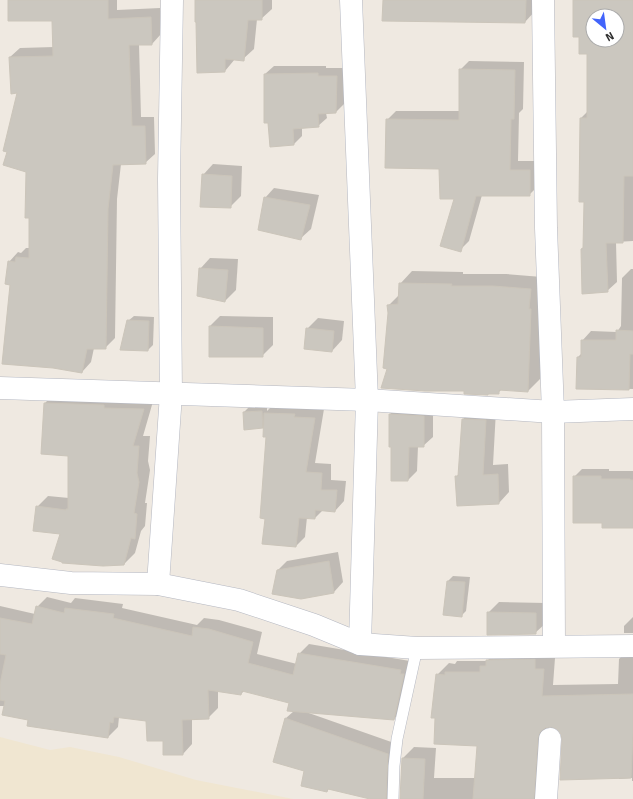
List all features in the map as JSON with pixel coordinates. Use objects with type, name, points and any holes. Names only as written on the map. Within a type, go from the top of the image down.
[{"type":"street","points":[[158,584],[171,394],[170,179],[172,0]]},
{"type":"street","points":[[351,0],[367,400],[360,644]]},
{"type":"street","points":[[543,0],[546,228],[554,412],[554,646]]},
{"type":"street","points":[[0,388],[367,400],[554,412],[633,409]]},
{"type":"street","points":[[0,575],[71,583],[158,584],[239,600],[314,625],[360,644],[417,648],[633,646]]},
{"type":"street","points":[[546,799],[550,739]]},
{"type":"lane","points":[[393,799],[397,739],[417,648]]},
{"type":"shaded area","points":[[0,737],[50,750],[70,747],[119,757],[196,780],[293,799],[0,799]]},
{"type":"building","points":[[8,0],[108,0],[108,19],[151,17],[152,45],[129,45],[132,126],[145,126],[146,164],[113,165],[108,209],[106,349],[87,349],[82,373],[53,368],[2,364],[10,285],[5,284],[8,261],[15,262],[16,257],[29,258],[29,218],[25,218],[26,172],[3,165],[7,152],[3,151],[17,93],[11,94],[9,57],[53,56],[52,21],[8,21]]},
{"type":"building","points":[[195,0],[262,0],[262,20],[248,20],[244,61],[225,59],[225,72],[197,73]]},
{"type":"building","points":[[383,0],[526,0],[525,23],[382,21]]},
{"type":"building","points":[[573,0],[633,0],[633,176],[624,176],[623,243],[606,243],[608,292],[582,294],[581,249],[583,248],[584,202],[579,202],[580,118],[587,118],[587,54],[579,54],[579,37],[573,37]]},
{"type":"building","points":[[459,69],[515,70],[514,119],[511,119],[510,170],[530,170],[530,196],[476,196],[461,252],[440,246],[454,199],[440,199],[439,169],[385,168],[386,119],[459,120]]},
{"type":"building","points":[[318,73],[318,76],[337,76],[336,113],[318,114],[319,127],[293,129],[294,145],[270,147],[268,123],[264,123],[264,74]]},
{"type":"building","points":[[202,174],[232,176],[231,208],[200,207]]},
{"type":"building","points":[[264,197],[310,205],[301,240],[258,230]]},
{"type":"building","points":[[199,268],[228,270],[225,302],[197,296]]},
{"type":"building","points":[[399,283],[452,284],[451,286],[493,286],[531,289],[529,309],[531,309],[528,392],[499,390],[499,394],[488,395],[464,394],[464,391],[425,391],[381,388],[387,369],[383,368],[388,313],[387,305],[398,304]]},
{"type":"building","points":[[127,320],[149,321],[148,351],[120,350]]},
{"type":"building","points":[[209,326],[263,328],[263,357],[209,357]]},
{"type":"building","points":[[306,328],[334,331],[332,352],[304,349]]},
{"type":"building","points":[[616,330],[633,331],[633,354],[630,354],[629,390],[576,389],[577,357],[581,357],[581,340],[616,340]]},
{"type":"building","points":[[44,403],[104,405],[104,408],[144,409],[133,446],[139,446],[137,473],[139,482],[134,513],[137,514],[135,539],[131,538],[124,565],[103,566],[62,563],[52,559],[60,534],[33,531],[36,506],[68,509],[68,456],[41,454]]},
{"type":"building","points":[[262,411],[263,428],[244,430],[243,412]]},
{"type":"building","points":[[264,413],[295,414],[294,417],[315,418],[306,472],[322,473],[321,490],[337,490],[335,512],[315,510],[315,519],[299,518],[296,547],[262,544],[265,519],[260,518],[266,437],[263,437]]},
{"type":"building","points":[[389,414],[424,416],[424,447],[409,447],[408,481],[391,481]]},
{"type":"building","points":[[462,419],[486,420],[483,475],[498,474],[499,504],[457,506],[455,476],[458,476]]},
{"type":"building","points":[[573,476],[601,476],[601,479],[633,480],[633,528],[602,528],[602,523],[573,523]]},
{"type":"building","points":[[329,561],[334,593],[301,599],[272,594],[277,570]]},
{"type":"building","points":[[447,581],[465,582],[462,617],[443,615]]},
{"type":"building","points":[[36,606],[64,613],[65,608],[114,614],[113,618],[192,636],[193,627],[209,629],[253,642],[248,663],[293,675],[298,653],[401,670],[400,674],[404,674],[394,720],[287,711],[289,703],[242,691],[241,695],[208,690],[209,719],[182,720],[183,755],[163,755],[163,741],[147,741],[146,721],[114,717],[113,723],[110,722],[108,738],[27,726],[28,720],[2,715],[5,701],[0,700],[0,684],[6,655],[0,654],[0,618],[32,624]]},
{"type":"building","points":[[487,612],[536,613],[536,634],[487,635]]},
{"type":"building","points":[[535,659],[535,669],[544,669],[542,696],[633,694],[631,778],[560,780],[562,739],[561,734],[557,729],[550,727],[545,728],[540,732],[538,738],[534,799],[473,799],[477,746],[434,744],[435,718],[431,718],[436,674],[445,675],[445,672],[480,672],[480,666],[486,666],[486,660]]},
{"type":"building","points":[[285,718],[388,754],[386,799],[370,799],[328,789],[327,792],[301,786],[304,771],[273,762]]},
{"type":"building","points":[[402,758],[425,759],[423,799],[400,799]]}]
